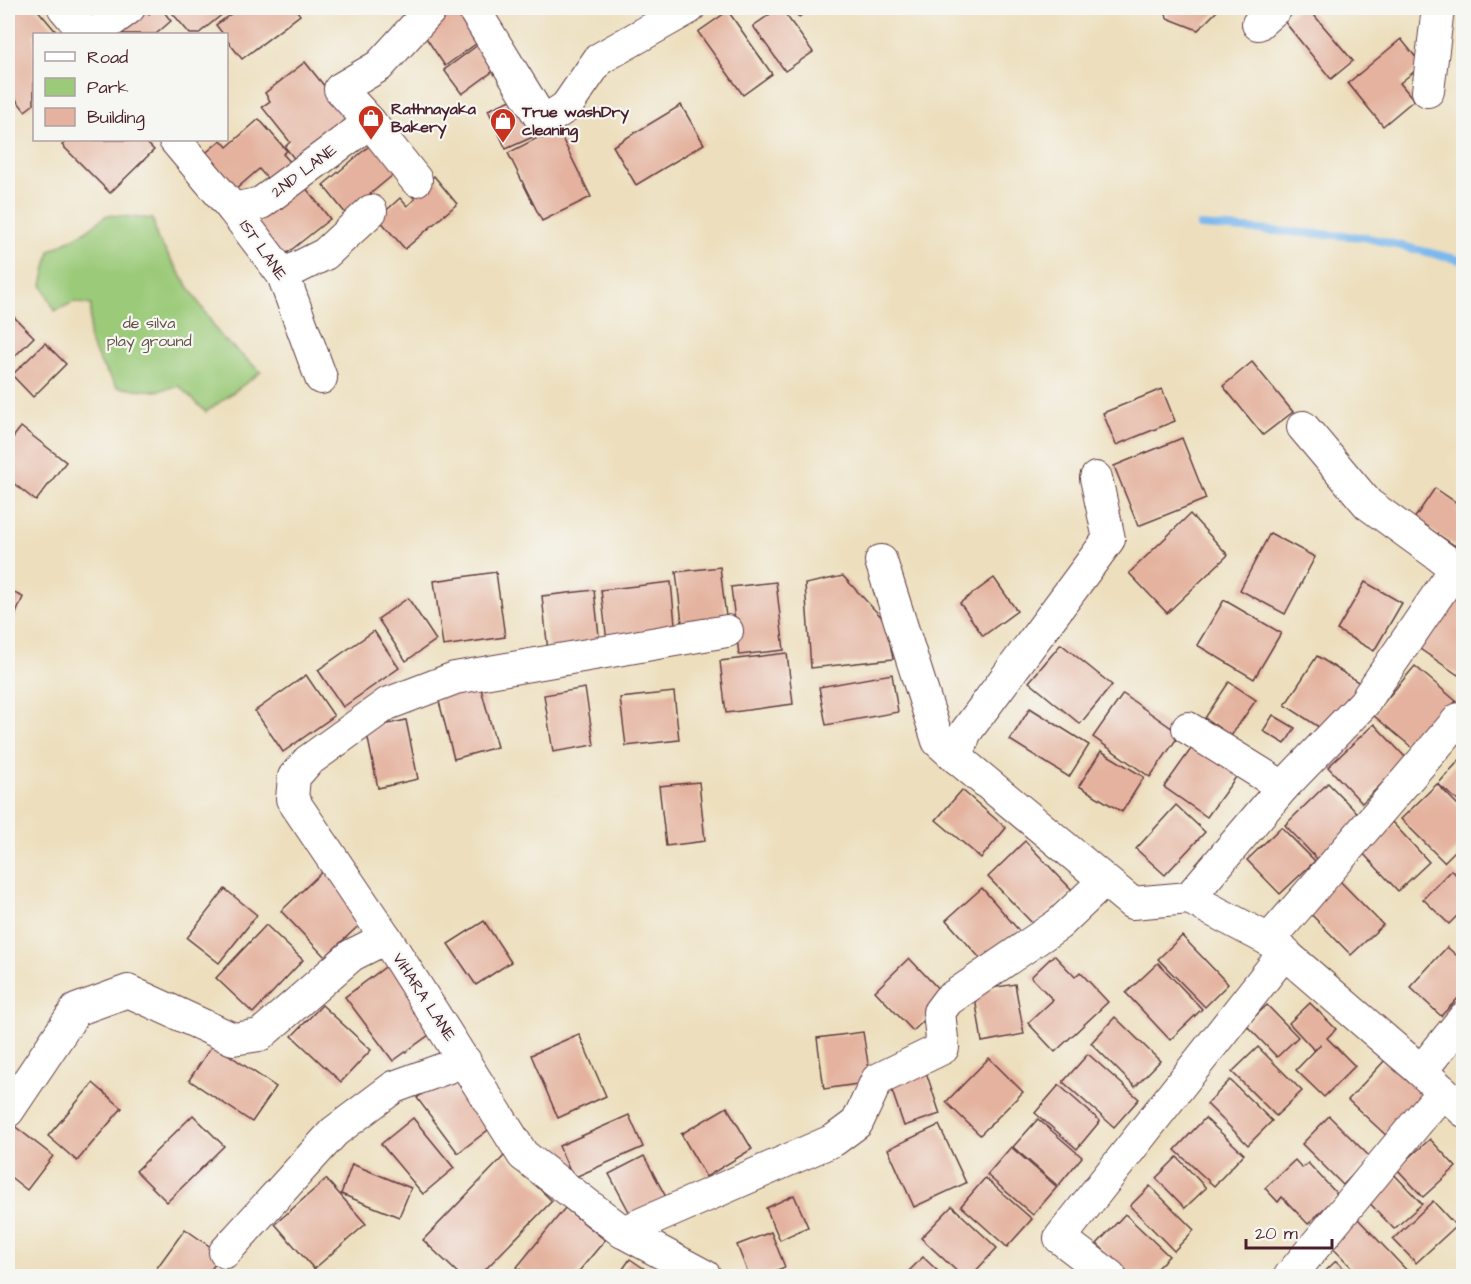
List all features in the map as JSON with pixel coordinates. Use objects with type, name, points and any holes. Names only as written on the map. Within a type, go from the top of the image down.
[{"type":"street","points":[[64,8],[85,33]]},
{"type":"street","points":[[95,33],[129,8]]},
{"type":"street","points":[[416,180],[370,122],[340,89],[379,66],[432,8]]},
{"type":"street","points":[[473,8],[543,122],[566,107],[599,59],[689,8]]},
{"type":"street","points":[[1428,91],[1438,8]]},
{"type":"street","name":"2ND LANE","points":[[233,209],[261,203],[370,122]]},
{"type":"street","name":"1ST LANE","points":[[176,141],[233,209],[283,275],[321,378]]},
{"type":"street","points":[[283,275],[325,254],[371,211]]},
{"type":"street","points":[[1189,898],[1283,787],[1364,703],[1460,563],[1368,504],[1303,427]]},
{"type":"street","points":[[957,758],[965,733],[1109,539],[1096,478]]},
{"type":"street","points":[[881,561],[938,741],[1132,903],[1189,898],[1277,946],[1442,1091]]},
{"type":"street","points":[[386,938],[292,799],[294,777],[308,761],[387,704],[454,678],[727,631]]},
{"type":"street","points":[[1110,1276],[1060,1238],[1277,946],[1459,719],[1464,722]]},
{"type":"street","points":[[1188,728],[1283,787]]},
{"type":"street","points":[[623,1232],[834,1140],[857,1123],[877,1080],[943,1048],[939,1012],[948,1000],[1059,924],[1104,881]]},
{"type":"street","name":"VIHARA LANE","points":[[8,1111],[76,1010],[128,991],[233,1039],[260,1035],[352,955],[386,938],[523,1155],[623,1232],[705,1276]]},
{"type":"street","points":[[1290,1276],[1442,1091],[1464,1018]]},
{"type":"street","points":[[225,1252],[334,1132],[394,1087],[465,1061]]},
{"type":"green space","name":"de silva play ground","points":[[107,215],[153,219],[157,238],[221,337],[261,372],[206,412],[179,386],[156,391],[117,387],[101,364],[89,340],[91,305],[74,302],[55,311],[42,285],[50,251],[86,231]]},
{"type":"building","points":[[8,8],[36,8],[57,33],[33,33],[33,105],[25,111],[8,89]]},
{"type":"building","points":[[139,8],[145,8],[149,14],[161,8],[171,21],[157,33],[105,33]]},
{"type":"building","points":[[168,8],[230,8],[199,33],[189,33]]},
{"type":"building","points":[[239,8],[295,8],[300,15],[242,59],[228,42],[228,33],[222,33],[216,25]]},
{"type":"building","points":[[450,8],[462,8],[484,38],[445,66],[420,29]]},
{"type":"building","points":[[779,8],[813,52],[785,71],[753,26]]},
{"type":"building","points":[[791,8],[810,8],[799,17]]},
{"type":"building","points":[[1165,8],[1220,8],[1198,30],[1167,18]]},
{"type":"building","points":[[1299,8],[1308,8],[1353,61],[1331,79],[1284,21]]},
{"type":"building","points":[[728,11],[772,74],[743,95],[698,32]]},
{"type":"building","points":[[1401,39],[1422,65],[1400,83],[1414,100],[1383,126],[1348,83]]},
{"type":"building","points":[[478,45],[496,69],[462,94],[444,70]]},
{"type":"building","points":[[305,62],[354,123],[300,166],[285,147],[290,142],[262,107],[270,101],[265,93]]},
{"type":"building","points":[[518,97],[535,136],[506,149],[488,110]]},
{"type":"building","points":[[681,105],[704,144],[636,185],[613,146]]},
{"type":"building","points":[[259,119],[287,151],[283,154],[294,166],[273,185],[259,169],[227,197],[195,162],[220,141],[227,147]]},
{"type":"building","points":[[557,128],[591,197],[542,221],[508,153]]},
{"type":"building","points":[[67,141],[145,141],[154,150],[110,193],[62,145]]},
{"type":"building","points":[[375,141],[399,170],[346,214],[323,185]]},
{"type":"building","points":[[434,176],[457,204],[405,249],[378,218],[400,198],[407,206],[415,199],[412,196]]},
{"type":"building","points":[[302,183],[330,219],[281,258],[253,222]]},
{"type":"building","points":[[12,315],[34,337],[8,363],[8,320]]},
{"type":"building","points":[[45,343],[66,364],[33,397],[12,375]]},
{"type":"building","points":[[1252,362],[1293,412],[1263,435],[1223,386]]},
{"type":"building","points":[[1162,389],[1175,421],[1116,445],[1103,413]]},
{"type":"building","points":[[21,427],[66,462],[36,501],[8,479],[8,444]]},
{"type":"building","points":[[1182,438],[1206,499],[1138,526],[1114,466]]},
{"type":"building","points":[[1435,488],[1464,508],[1464,533],[1455,546],[1414,519]]},
{"type":"building","points":[[1190,514],[1228,555],[1167,613],[1129,573]]},
{"type":"building","points":[[1270,533],[1315,557],[1285,614],[1240,590]]},
{"type":"building","points":[[720,567],[727,625],[683,631],[676,572]]},
{"type":"building","points":[[496,572],[505,637],[443,646],[434,581]]},
{"type":"building","points":[[843,576],[886,622],[893,659],[811,668],[805,584]]},
{"type":"building","points":[[994,578],[1017,611],[983,636],[960,603]]},
{"type":"building","points":[[671,582],[676,634],[607,642],[601,590]]},
{"type":"building","points":[[776,582],[784,650],[739,655],[731,587]]},
{"type":"building","points":[[1365,582],[1402,603],[1374,651],[1337,630]]},
{"type":"building","points":[[1461,587],[1464,588],[1464,667],[1458,675],[1420,649]]},
{"type":"building","points":[[8,590],[23,597],[8,632]]},
{"type":"building","points":[[594,590],[600,645],[548,651],[542,596]]},
{"type":"building","points":[[408,598],[436,640],[406,661],[378,619]]},
{"type":"building","points":[[1224,600],[1281,633],[1254,679],[1197,645]]},
{"type":"building","points":[[374,631],[399,668],[343,707],[318,670]]},
{"type":"building","points":[[1061,644],[1112,685],[1080,724],[1029,682]]},
{"type":"building","points":[[787,653],[793,704],[726,713],[720,661]]},
{"type":"building","points":[[1317,656],[1363,685],[1331,735],[1285,705]]},
{"type":"building","points":[[1415,666],[1456,701],[1415,750],[1373,715]]},
{"type":"building","points":[[477,674],[497,747],[454,759],[435,686]]},
{"type":"building","points":[[892,674],[898,712],[826,725],[819,687]]},
{"type":"building","points":[[306,675],[334,716],[283,752],[255,711]]},
{"type":"building","points":[[1229,682],[1256,700],[1231,736],[1205,718]]},
{"type":"building","points":[[585,688],[594,745],[553,752],[544,695]]},
{"type":"building","points":[[674,692],[679,740],[626,746],[620,698]]},
{"type":"building","points":[[1123,694],[1180,734],[1150,777],[1093,737]]},
{"type":"building","points":[[1030,708],[1089,745],[1069,777],[1010,740]]},
{"type":"building","points":[[1273,715],[1295,728],[1285,744],[1263,731]]},
{"type":"building","points":[[406,720],[418,779],[378,788],[366,729]]},
{"type":"building","points":[[1374,724],[1407,759],[1362,803],[1328,767]]},
{"type":"building","points":[[1196,742],[1239,773],[1207,817],[1164,787]]},
{"type":"building","points":[[1101,751],[1144,777],[1122,812],[1079,786]]},
{"type":"building","points":[[1464,755],[1464,806],[1438,784]]},
{"type":"building","points":[[699,782],[705,841],[666,846],[659,786]]},
{"type":"building","points":[[1328,783],[1361,817],[1317,859],[1285,825]]},
{"type":"building","points":[[1437,784],[1464,811],[1464,842],[1444,862],[1401,819]]},
{"type":"building","points":[[962,790],[1006,828],[981,858],[936,820]]},
{"type":"building","points":[[1176,805],[1205,832],[1165,875],[1136,849]]},
{"type":"building","points":[[1392,822],[1429,862],[1398,891],[1361,851]]},
{"type":"building","points":[[1281,827],[1315,861],[1280,894],[1247,860]]},
{"type":"building","points":[[1025,841],[1072,890],[1034,925],[988,877]]},
{"type":"building","points":[[324,870],[368,917],[325,957],[281,911]]},
{"type":"building","points":[[1451,870],[1464,882],[1464,909],[1449,924],[1423,899]]},
{"type":"building","points":[[1338,879],[1383,925],[1351,955],[1307,910]]},
{"type":"building","points":[[982,888],[1022,934],[986,965],[946,920]]},
{"type":"building","points":[[225,889],[257,915],[219,963],[187,938]]},
{"type":"building","points":[[484,921],[511,962],[476,985],[448,944]]},
{"type":"building","points":[[266,925],[303,960],[253,1013],[216,978]]},
{"type":"building","points":[[1182,936],[1228,984],[1205,1007],[1158,959]]},
{"type":"building","points":[[1447,947],[1464,962],[1464,992],[1441,1016],[1410,987]]},
{"type":"building","points":[[1054,955],[1075,977],[1080,972],[1108,1002],[1055,1052],[1028,1023],[1053,1000],[1031,977]]},
{"type":"building","points":[[909,958],[947,998],[913,1031],[875,991]]},
{"type":"building","points":[[392,962],[440,1027],[393,1061],[345,997]]},
{"type":"building","points":[[1158,963],[1202,1009],[1170,1040],[1126,993]]},
{"type":"building","points":[[1015,984],[1024,1034],[982,1042],[974,991]]},
{"type":"building","points":[[1310,1003],[1336,1029],[1327,1038],[1355,1066],[1324,1097],[1296,1070],[1321,1044],[1314,1050],[1289,1023]]},
{"type":"building","points":[[322,1005],[371,1050],[341,1082],[292,1036]]},
{"type":"building","points":[[1267,1005],[1298,1037],[1277,1057],[1246,1025]]},
{"type":"building","points":[[1115,1017],[1160,1061],[1135,1087],[1091,1043]]},
{"type":"building","points":[[863,1032],[871,1082],[824,1089],[817,1038]]},
{"type":"building","points":[[579,1034],[606,1096],[558,1118],[531,1055]]},
{"type":"building","points":[[213,1044],[276,1087],[252,1122],[189,1080]]},
{"type":"building","points":[[1258,1047],[1302,1091],[1276,1116],[1232,1072]]},
{"type":"building","points":[[1088,1054],[1139,1099],[1114,1127],[1063,1082]]},
{"type":"building","points":[[989,1058],[1023,1092],[980,1135],[946,1102]]},
{"type":"building","points":[[1387,1058],[1429,1096],[1389,1138],[1348,1100]]},
{"type":"building","points":[[460,1065],[501,1120],[458,1153],[417,1098]]},
{"type":"building","points":[[925,1069],[940,1114],[904,1126],[889,1082]]},
{"type":"building","points":[[1230,1080],[1272,1121],[1248,1145],[1207,1104]]},
{"type":"building","points":[[93,1083],[122,1108],[77,1161],[48,1136]]},
{"type":"building","points":[[1059,1085],[1100,1121],[1077,1149],[1035,1113]]},
{"type":"building","points":[[727,1107],[752,1149],[706,1177],[681,1134]]},
{"type":"building","points":[[193,1115],[224,1146],[167,1202],[136,1171]]},
{"type":"building","points":[[629,1115],[643,1147],[573,1178],[559,1146]]},
{"type":"building","points":[[1329,1116],[1370,1157],[1343,1185],[1302,1144]]},
{"type":"building","points":[[413,1118],[454,1168],[423,1194],[381,1144]]},
{"type":"building","points":[[1205,1118],[1244,1154],[1214,1186],[1175,1150]]},
{"type":"building","points":[[1038,1119],[1082,1157],[1058,1186],[1013,1147]]},
{"type":"building","points":[[8,1121],[53,1156],[27,1190],[8,1175]]},
{"type":"building","points":[[939,1125],[966,1183],[914,1207],[888,1149]]},
{"type":"building","points":[[1430,1139],[1456,1167],[1423,1197],[1397,1169]]},
{"type":"building","points":[[1011,1147],[1057,1187],[1033,1215],[987,1175]]},
{"type":"building","points":[[505,1155],[552,1201],[479,1276],[461,1276],[423,1240]]},
{"type":"building","points":[[644,1156],[667,1199],[632,1217],[609,1174]]},
{"type":"building","points":[[1177,1157],[1206,1188],[1185,1208],[1156,1178]]},
{"type":"building","points":[[1295,1160],[1302,1168],[1308,1163],[1338,1195],[1308,1224],[1282,1197],[1278,1202],[1265,1188]]},
{"type":"building","points":[[352,1164],[411,1188],[399,1217],[341,1194]]},
{"type":"building","points":[[1391,1171],[1422,1204],[1394,1229],[1363,1196]]},
{"type":"building","points":[[985,1178],[1032,1219],[1007,1247],[961,1206]]},
{"type":"building","points":[[326,1179],[366,1224],[314,1269],[275,1224]]},
{"type":"building","points":[[1150,1186],[1194,1230],[1174,1251],[1130,1206]]},
{"type":"building","points":[[794,1195],[808,1227],[780,1240],[766,1208]]},
{"type":"building","points":[[1433,1201],[1456,1226],[1416,1263],[1393,1239]]},
{"type":"building","points":[[952,1206],[997,1248],[971,1276],[962,1276],[921,1238]]},
{"type":"building","points":[[565,1208],[605,1240],[575,1276],[530,1276],[517,1267]]},
{"type":"building","points":[[1125,1214],[1169,1256],[1149,1276],[1131,1276],[1097,1244]]},
{"type":"building","points":[[1358,1219],[1412,1276],[1360,1276],[1330,1245]]},
{"type":"building","points":[[185,1229],[222,1255],[206,1276],[151,1276]]},
{"type":"building","points":[[771,1232],[785,1267],[762,1276],[749,1276],[737,1245]]},
{"type":"building","points":[[923,1257],[943,1276],[904,1276]]},
{"type":"building","points":[[630,1259],[655,1276],[618,1276]]},
{"type":"building","points":[[1336,1261],[1352,1276],[1320,1276]]},
{"type":"waterway","points":[[1200,226],[1364,237],[1464,261]]},
{"type":"place","name":"Rathnayaka Bakery","points":[[371,141]]},
{"type":"place","name":"True washDry cleaning","points":[[503,144]]}]
